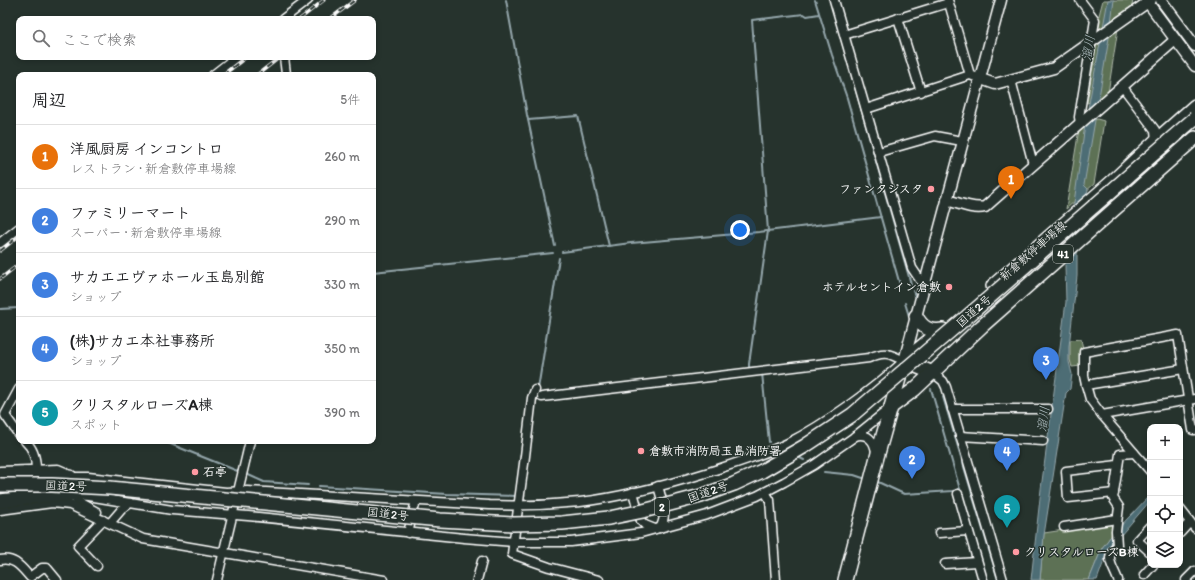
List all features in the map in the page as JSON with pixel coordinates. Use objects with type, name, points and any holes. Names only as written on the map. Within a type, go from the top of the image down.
[{"type":"main road","name":"新倉敷停車場線","points":[[904,361],[965,311],[1195,106]]},
{"type":"main road","name":"国道2号","points":[[0,485],[52,485],[110,488],[440,520],[513,524],[562,523],[609,518],[651,510],[701,496],[734,484],[762,471],[805,446],[852,415],[1195,118]]},
{"type":"main road","name":"新倉敷停車場線","points":[[891,407],[915,390],[980,328],[1195,138]]},
{"type":"main road","points":[[1156,140],[1162,167]]},
{"type":"main road","points":[[1089,202],[1103,220]]},
{"type":"main road","points":[[965,311],[980,328]]},
{"type":"main road","points":[[916,316],[925,328],[936,331],[943,330]]},
{"type":"main road","points":[[845,580],[904,361],[933,373]]},
{"type":"main road","points":[[0,478],[70,477]]},
{"type":"main road","points":[[0,501],[53,495],[73,495]]},
{"type":"street","points":[[288,16],[308,0]]},
{"type":"street","points":[[834,0],[912,268],[924,286]]},
{"type":"street","points":[[70,477],[88,477],[226,492],[416,501],[519,500],[580,502],[658,486],[750,459],[790,442],[835,414],[904,361],[1001,0]]},
{"type":"street","points":[[1080,0],[1095,20],[1095,39],[1079,117],[1080,123]]},
{"type":"street","points":[[1161,0],[1195,46]]},
{"type":"street","points":[[844,35],[948,1],[970,75]]},
{"type":"street","points":[[866,109],[970,75],[995,84],[1054,68],[1148,1],[1195,66]]},
{"type":"street","points":[[898,18],[921,92]]},
{"type":"street","points":[[947,200],[975,208],[985,207],[1175,40]]},
{"type":"street","points":[[217,72],[232,60]]},
{"type":"street","points":[[284,60],[286,71]]},
{"type":"street","points":[[1011,80],[1033,164]]},
{"type":"street","points":[[1122,86],[1155,130],[1156,140]]},
{"type":"street","points":[[879,152],[935,136],[962,141]]},
{"type":"street","points":[[0,243],[16,230]]},
{"type":"street","points":[[1147,468],[1090,399],[1084,376],[1084,352],[1178,335],[1183,369],[1192,400],[1193,430],[1195,430]]},
{"type":"street","points":[[542,397],[869,358],[879,353],[889,353],[904,361]]},
{"type":"street","points":[[1086,385],[1183,369]]},
{"type":"street","points":[[933,373],[943,381],[1003,580]]},
{"type":"street","points":[[535,390],[532,398],[512,554],[549,567],[599,580]]},
{"type":"street","points":[[16,394],[3,417],[16,432]]},
{"type":"street","points":[[1102,415],[1192,400]]},
{"type":"street","points":[[73,495],[172,510],[408,533],[514,542],[571,542],[641,533],[714,512],[765,492],[814,465],[854,437],[891,407]]},
{"type":"street","points":[[952,409],[1048,409]]},
{"type":"street","points":[[854,437],[859,435],[866,436],[872,440],[875,444],[877,458]]},
{"type":"street","points":[[960,436],[1043,441]]},
{"type":"street","points":[[28,444],[36,459],[36,469]]},
{"type":"street","points":[[218,580],[249,444]]},
{"type":"street","points":[[1118,580],[1109,557],[1111,551],[1117,545],[1116,531],[1119,507],[1113,498],[1120,454],[1134,453]]},
{"type":"street","points":[[1114,493],[1068,498],[1066,471],[1118,465]]},
{"type":"street","points":[[0,471],[58,469],[65,472],[70,477],[73,495],[77,501],[96,512],[107,521]]},
{"type":"street","points":[[658,486],[665,514],[664,522],[658,528]]},
{"type":"street","points":[[633,492],[641,521],[645,525],[658,528]]},
{"type":"street","points":[[765,492],[770,500],[776,580]]},
{"type":"street","points":[[958,494],[983,580]]},
{"type":"street","points":[[408,533],[416,501]]},
{"type":"street","points":[[0,510],[52,504],[70,505],[143,539],[384,580]]},
{"type":"street","points":[[97,566],[78,546],[107,521],[130,504]]},
{"type":"street","points":[[1182,532],[1192,525],[1183,513]]},
{"type":"street","points":[[1064,527],[1117,520]]},
{"type":"street","points":[[1147,529],[1137,540],[1147,549]]},
{"type":"street","points":[[939,533],[968,531]]},
{"type":"street","points":[[0,560],[8,559],[15,562],[30,578],[42,568],[48,568],[57,580]]},
{"type":"street","points":[[477,580],[482,561]]},
{"type":"street","points":[[945,564],[977,562]]},
{"type":"street","points":[[1144,575],[1150,568]]},
{"type":"street","points":[[1186,580],[1195,571]]},
{"type":"green space","points":[[1103,0],[1133,0],[1132,6],[1099,29],[1098,19]]},
{"type":"green space","points":[[1118,28],[1108,93],[1087,103],[1097,42]]},
{"type":"green space","points":[[1097,119],[1104,121],[1094,184],[1066,209],[1079,129],[1089,121]]},
{"type":"green space","points":[[1081,339],[1083,349],[1080,350],[1081,366],[1072,367],[1070,360],[1070,340]]},
{"type":"green space","points":[[1113,523],[1111,536],[1102,548],[1089,580],[1040,580],[1044,533]]},
{"type":"water","points":[[1108,0],[1114,0],[1084,185],[1088,189],[1077,254],[1077,276],[1069,346],[1069,362],[1072,374],[1070,389],[1066,393],[1044,535],[1040,580],[1031,580],[1041,489],[1066,302],[1065,266],[1085,125]]},
{"type":"water","points":[[1147,498],[1147,504],[1108,550],[1097,580],[1089,580],[1102,548],[1111,536]]},
{"type":"waterway","points":[[506,0],[527,115],[555,246]]},
{"type":"waterway","points":[[815,0],[847,98],[900,285]]},
{"type":"waterway","points":[[830,0],[911,284]]},
{"type":"waterway","points":[[761,369],[760,367],[749,368],[768,231],[752,20],[804,14],[807,16],[819,14]]},
{"type":"waterway","points":[[528,120],[578,116],[609,246]]},
{"type":"waterway","points":[[562,252],[631,243],[759,232],[881,217]]},
{"type":"waterway","points":[[376,272],[553,253]]},
{"type":"waterway","points":[[538,389],[559,258]]},
{"type":"waterway","points":[[913,291],[915,296]]},
{"type":"waterway","points":[[905,303],[909,316]]},
{"type":"waterway","points":[[0,309],[16,308]]},
{"type":"waterway","points":[[762,373],[769,442]]},
{"type":"waterway","points":[[931,389],[961,493]]},
{"type":"waterway","points":[[943,397],[998,580]]},
{"type":"waterway","points":[[170,444],[240,472]]},
{"type":"waterway","points":[[796,456],[804,460]]},
{"type":"waterway","points":[[824,472],[854,475],[863,478]]},
{"type":"waterway","points":[[244,473],[264,482],[308,485]]},
{"type":"waterway","points":[[878,482],[904,494],[953,491],[960,489]]},
{"type":"waterway","points":[[319,486],[447,494],[518,496]]},
{"type":"waterway","points":[[570,577],[582,580]]},
{"type":"railway","points":[[304,16],[324,0]]},
{"type":"railway","points":[[334,16],[355,0]]},
{"type":"railway","points":[[227,72],[242,60]]},
{"type":"railway","points":[[261,72],[276,60]]},
{"type":"railway","points":[[0,251],[16,238]]},
{"type":"railway","points":[[0,279],[16,266]]},
{"type":"place","name":"ファンタジスタ","points":[[931,189]]},
{"type":"place","name":"洋風厨房 インコントロ","points":[[1011,199]]},
{"type":"place","name":"ホテルセントイン倉敷","points":[[949,287]]},
{"type":"place","name":"サカエエヴァホール玉島別館","points":[[1046,380]]},
{"type":"place","name":"倉敷市消防局玉島消防署","points":[[641,451]]},
{"type":"place","name":"(株)サカエ本社事務所","points":[[1007,471]]},
{"type":"place","name":"石亭","points":[[195,472]]},
{"type":"place","name":"ファミリーマート","points":[[912,479]]},
{"type":"place","name":"クリスタルローズA棟","points":[[1007,528]]},
{"type":"place","name":"クリスタルローズB棟","points":[[1016,552]]},
{"type":"water label","name":"溜川","points":[[1088,48]]},
{"type":"water label","name":"溜川","points":[[1043,419]]}]
